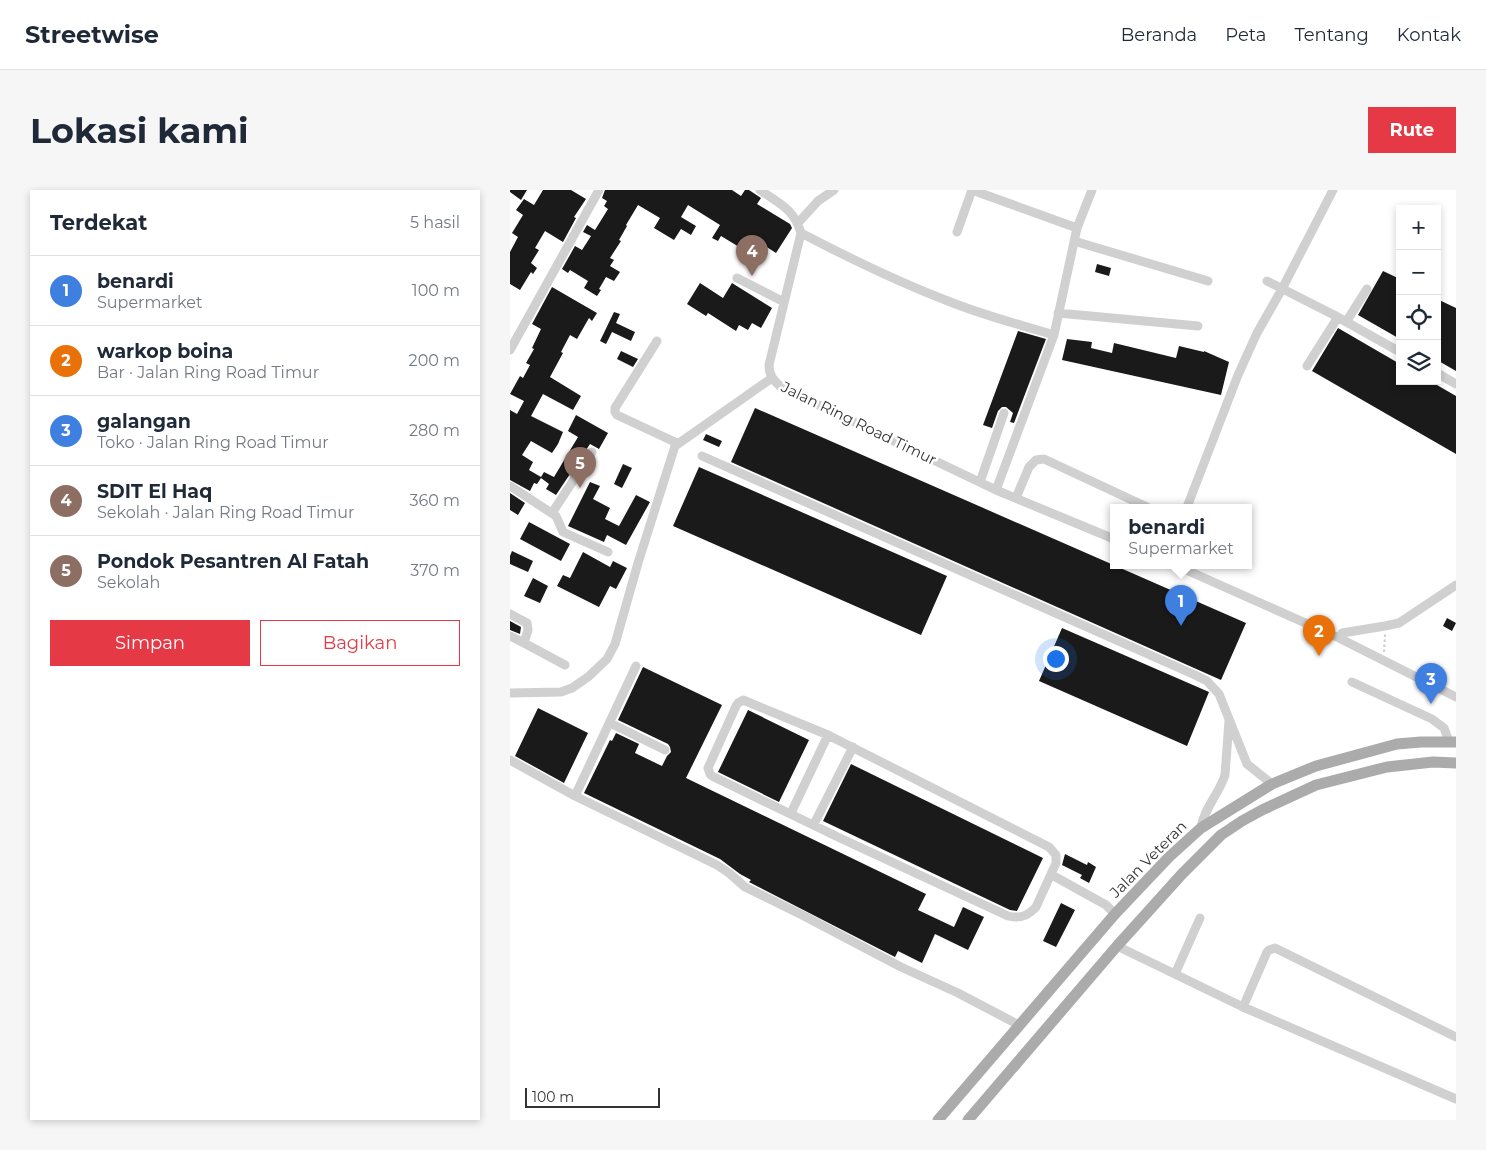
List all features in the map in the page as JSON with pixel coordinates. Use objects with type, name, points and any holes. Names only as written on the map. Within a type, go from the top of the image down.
[{"type":"main road","name":"Jalan Veteran","points":[[938,1120],[1110,909],[1201,828],[1272,784],[1316,766],[1378,748],[1421,742],[1453,742]]},
{"type":"main road","points":[[968,1120],[1117,946],[1188,868],[1222,835],[1242,820],[1316,785],[1378,769],[1412,764],[1456,762]]},
{"type":"street","points":[[510,350],[599,190]]},
{"type":"street","points":[[760,190],[792,213],[801,233],[902,282],[948,301],[1054,335]]},
{"type":"street","points":[[798,223],[818,201],[834,190]]},
{"type":"street","points":[[957,232],[972,190],[1077,228]]},
{"type":"street","points":[[996,490],[1054,335],[1077,228],[1092,190]]},
{"type":"street","points":[[1188,504],[1257,332],[1282,289],[1333,190]]},
{"type":"street","name":"Jalan Ring Road Timur","points":[[801,233],[769,365],[772,378],[780,387],[996,490],[1110,537]]},
{"type":"street","points":[[1074,240],[1208,281]]},
{"type":"street","points":[[737,278],[784,302]]},
{"type":"street","points":[[1267,281],[1396,350]]},
{"type":"street","points":[[1307,366],[1339,318],[1367,289]]},
{"type":"street","points":[[1058,313],[1198,326]]},
{"type":"street","points":[[657,341],[614,410],[617,415],[677,443]]},
{"type":"street","points":[[1441,375],[1456,384]]},
{"type":"street","points":[[510,693],[561,692],[572,688],[588,677],[607,659],[616,644],[673,448],[677,443],[772,378]]},
{"type":"street","points":[[980,482],[1004,413]]},
{"type":"street","points":[[552,513],[592,452]]},
{"type":"street","points":[[702,456],[1196,675],[1213,687],[1218,694],[1230,719],[1243,758],[1251,768],[1272,784]]},
{"type":"street","points":[[1016,498],[1029,468],[1036,460],[1044,459],[1141,504]]},
{"type":"street","points":[[510,486],[558,518],[563,532],[608,552]]},
{"type":"street","points":[[1183,569],[1339,638],[1456,697]]},
{"type":"street","points":[[1339,638],[1342,633],[1385,626],[1405,619],[1456,585]]},
{"type":"street","points":[[510,614],[527,623],[528,630],[524,643]]},
{"type":"street","points":[[510,636],[566,664]]},
{"type":"street","points":[[575,796],[636,666]]},
{"type":"street","points":[[1352,682],[1432,719],[1444,728],[1453,742]]},
{"type":"street","points":[[746,700],[852,747],[1049,847],[1057,859],[1052,875],[1036,907],[1021,918],[1014,918],[715,778],[710,774],[708,768],[736,706],[740,701],[746,700]]},
{"type":"street","points":[[1201,828],[1205,813],[1223,783],[1230,719]]},
{"type":"street","points":[[610,723],[665,750]]},
{"type":"street","points":[[791,813],[828,735]]},
{"type":"street","points":[[814,824],[852,747]]},
{"type":"street","points":[[510,760],[575,796],[717,865],[729,872],[744,887],[901,967],[1017,1023]]},
{"type":"street","points":[[1052,875],[1110,909]]},
{"type":"street","points":[[1175,974],[1200,918]]},
{"type":"street","points":[[1117,946],[1243,1008],[1456,1099]]},
{"type":"street","points":[[1243,1008],[1267,952],[1275,948],[1456,1036]]},
{"type":"path","points":[[1383,660],[1385,626]]},
{"type":"building","points":[[510,190],[527,190],[521,200]]},
{"type":"building","points":[[543,190],[571,190],[586,199],[574,217],[576,218],[563,242],[545,231],[535,248],[539,250],[531,263],[537,268],[533,274],[531,272],[520,290],[510,284],[510,252],[518,237],[512,233],[523,215],[516,210],[524,199],[534,205]]},
{"type":"building","points":[[605,190],[732,190],[741,196],[745,190],[749,190],[761,198],[757,204],[790,224],[792,228],[776,253],[762,244],[754,256],[721,236],[718,241],[712,238],[720,225],[688,205],[681,217],[696,226],[691,235],[681,229],[674,240],[654,228],[660,218],[638,205],[626,225],[619,240],[621,241],[610,258],[614,260],[610,266],[620,272],[614,281],[606,277],[597,296],[584,288],[588,281],[570,270],[568,273],[562,269],[575,246],[582,250],[591,236],[583,232],[587,225],[595,230],[608,209],[604,206],[607,201],[602,198]]},
{"type":"building","points":[[1097,264],[1111,268],[1109,276],[1095,272]]},
{"type":"building","points":[[1383,271],[1396,277],[1396,337],[1358,315]]},
{"type":"building","points":[[700,283],[723,298],[732,283],[772,308],[761,328],[752,323],[748,330],[739,325],[736,331],[708,313],[706,316],[687,304]]},
{"type":"building","points":[[552,287],[597,313],[592,321],[589,318],[577,339],[570,335],[550,377],[581,396],[573,410],[543,394],[531,416],[563,432],[558,444],[552,453],[531,441],[522,455],[533,462],[529,470],[541,477],[544,472],[554,477],[578,437],[568,431],[576,415],[608,433],[599,449],[590,444],[556,495],[546,489],[549,484],[541,478],[537,484],[534,483],[530,491],[510,480],[510,410],[517,414],[524,401],[510,394],[520,376],[523,378],[530,365],[526,363],[534,349],[532,348],[541,329],[532,324]]},
{"type":"building","points":[[1441,301],[1456,308],[1456,371],[1441,362]]},
{"type":"building","points":[[614,312],[620,314],[616,323],[635,332],[631,341],[612,332],[606,344],[600,341]]},
{"type":"building","points":[[1338,328],[1396,362],[1396,385],[1437,385],[1456,396],[1456,454],[1312,371]]},
{"type":"building","points":[[1018,331],[1046,339],[1014,423],[1010,422],[1013,413],[1006,407],[1002,407],[998,411],[992,428],[983,425]]},
{"type":"building","points":[[1067,339],[1092,342],[1091,348],[1112,353],[1114,343],[1176,358],[1179,346],[1204,351],[1229,362],[1221,395],[1062,360]]},
{"type":"building","points":[[621,351],[638,359],[633,367],[617,359]]},
{"type":"building","points":[[755,408],[1110,563],[1110,569],[1123,569],[1246,623],[1221,680],[731,462]]},
{"type":"building","points":[[706,434],[722,441],[719,447],[703,440]]},
{"type":"building","points":[[623,464],[632,468],[622,488],[614,484]]},
{"type":"building","points":[[699,467],[947,576],[921,635],[673,526]]},
{"type":"building","points":[[590,482],[600,486],[593,499],[610,508],[605,519],[619,526],[636,495],[650,502],[626,545],[607,535],[604,542],[568,526]]},
{"type":"building","points":[[510,493],[525,503],[518,515],[510,510]]},
{"type":"building","points":[[529,522],[570,544],[561,561],[520,539]]},
{"type":"building","points":[[512,551],[533,561],[528,572],[510,564]]},
{"type":"building","points":[[583,552],[610,567],[613,561],[627,568],[616,589],[610,586],[599,607],[557,586],[563,575],[570,578]]},
{"type":"building","points":[[533,578],[548,586],[540,603],[524,596]]},
{"type":"building","points":[[1447,618],[1456,623],[1452,631],[1443,626]]},
{"type":"building","points":[[510,621],[521,627],[520,634],[510,630]]},
{"type":"building","points":[[1062,628],[1209,692],[1187,746],[1039,681]]},
{"type":"building","points":[[643,667],[722,705],[686,778],[926,894],[918,910],[954,927],[963,907],[984,917],[968,950],[935,934],[922,963],[898,951],[895,957],[749,882],[751,880],[720,859],[584,793],[610,740],[612,741],[616,733],[639,744],[635,753],[662,766],[671,752],[668,744],[618,720]]},
{"type":"building","points":[[538,708],[588,733],[564,783],[515,756]]},
{"type":"building","points":[[748,710],[809,740],[779,802],[718,772]]},
{"type":"building","points":[[851,764],[1043,858],[1017,911],[1010,910],[823,821]]},
{"type":"building","points":[[1065,854],[1087,865],[1088,862],[1096,867],[1089,883],[1080,878],[1082,875],[1062,865]]},
{"type":"building","points":[[1061,903],[1075,910],[1056,947],[1043,941]]},
{"type":"place","name":"SDIT El Haq","points":[[752,276]]},
{"type":"place","name":"Pondok Pesantren Al Fatah","points":[[580,488]]},
{"type":"place","name":"benardi","points":[[1181,626]]},
{"type":"place","name":"warkop boina","points":[[1319,656]]},
{"type":"place","name":"galangan","points":[[1431,704]]}]
